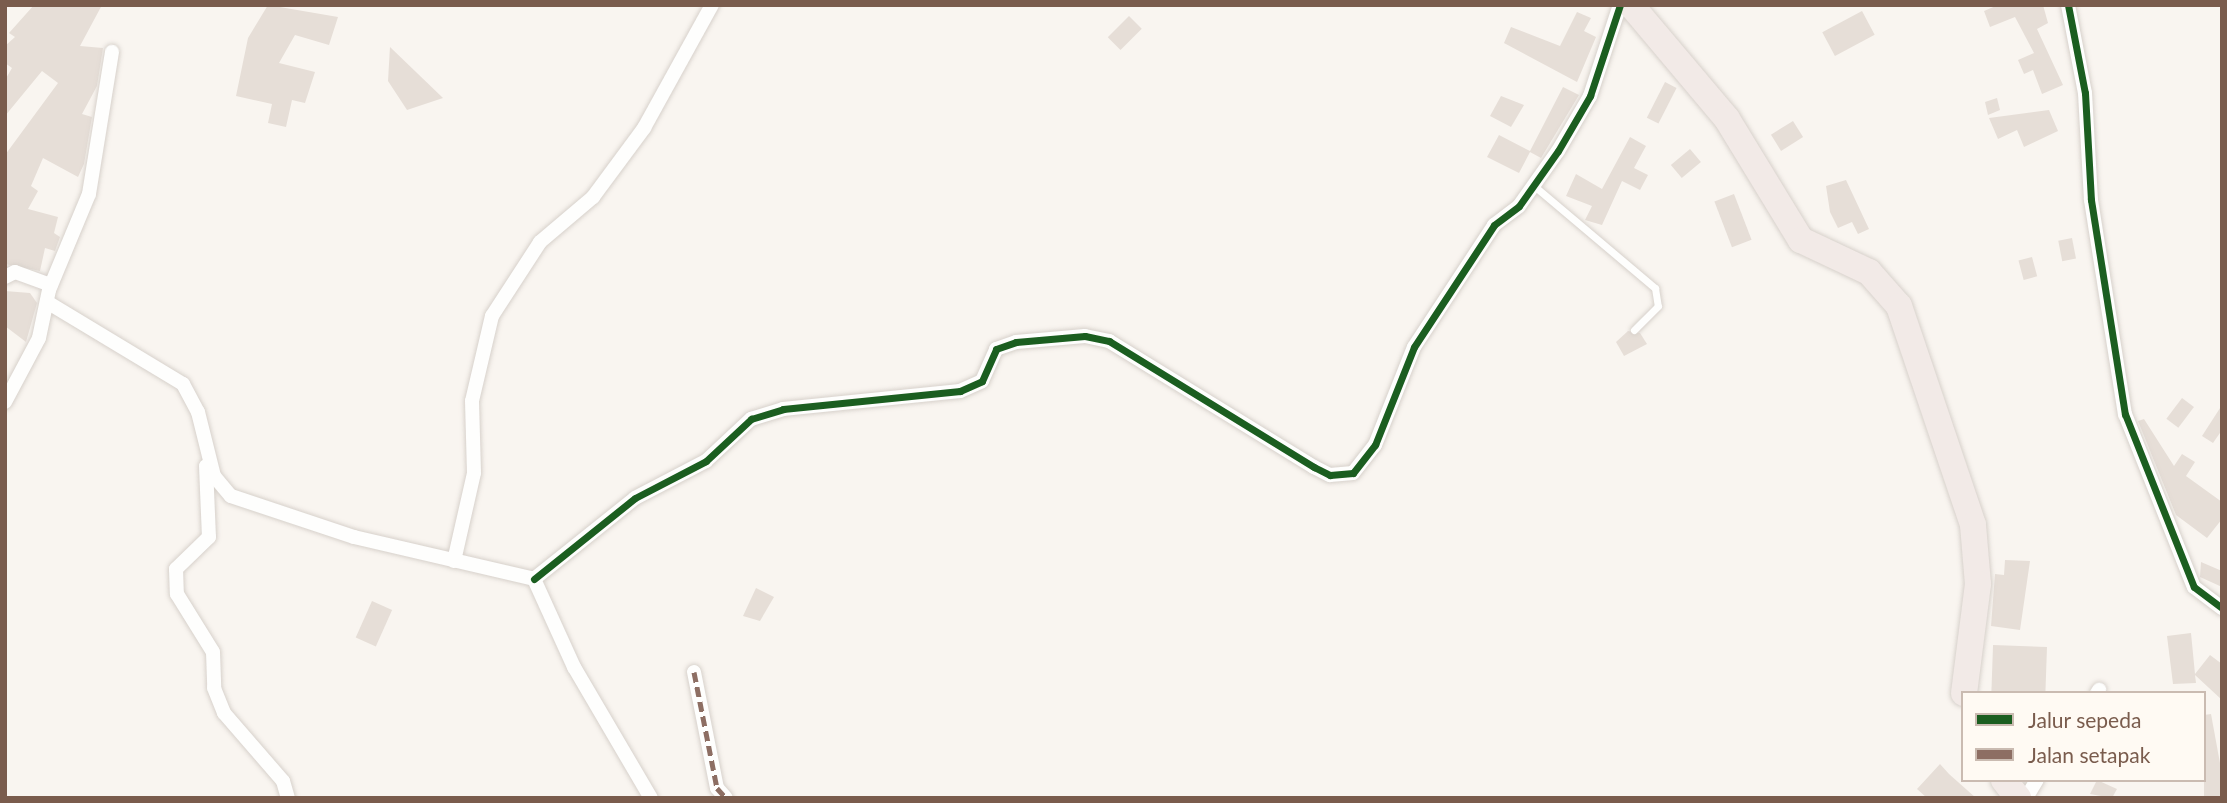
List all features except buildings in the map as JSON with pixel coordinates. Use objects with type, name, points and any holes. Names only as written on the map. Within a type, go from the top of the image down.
[{"type":"highway","points":[[1631,5],[1727,119],[1801,240],[1869,272],[1899,306],[1973,525],[1978,584],[1964,691]]},
{"type":"highway","points":[[2006,782],[2018,798]]},
{"type":"street","points":[[454,561],[474,473],[472,401],[492,316],[540,242],[593,197],[644,128],[712,5]]},
{"type":"street","points":[[534,579],[635,498],[706,461],[751,419],[783,409],[960,391],[982,381],[996,349],[1016,342],[1085,336],[1109,341],[1314,467],[1329,475],[1353,473],[1375,445],[1414,347],[1494,225],[1519,206],[1531,184],[1550,166],[1590,96],[1620,5]]},
{"type":"street","points":[[2068,5],[2085,93],[2091,200],[2125,414],[2194,587],[2222,608]]},
{"type":"street","points":[[5,402],[39,338],[51,285],[89,194],[112,52]]},
{"type":"street","points":[[5,277],[15,272],[51,285]]},
{"type":"street","points":[[47,302],[172,373],[192,397],[214,476],[232,496],[354,537],[534,579]]},
{"type":"street","points":[[204,440],[209,537],[176,569],[177,594],[213,652],[214,688],[224,713],[283,781],[288,798]]},
{"type":"street","points":[[534,579],[574,667],[652,798]]},
{"type":"street","points":[[694,672],[718,794]]},
{"type":"street","points":[[2026,798],[2036,782]]},
{"type":"lane","points":[[1531,184],[1658,294],[1657,310],[1634,330]]},
{"type":"marked path","points":[[694,672],[717,788],[726,798]]},
{"type":"cycle path","points":[[534,579],[635,498],[706,461],[751,419],[783,409],[960,391],[982,381],[996,349],[1016,342],[1085,336],[1109,341],[1314,467],[1330,475],[1353,473],[1375,445],[1414,347],[1494,225],[1519,206],[1558,151],[1590,96],[1620,5]]},
{"type":"cycle path","points":[[2068,5],[2085,93],[2091,200],[2125,414],[2194,587],[2222,608]]}]
